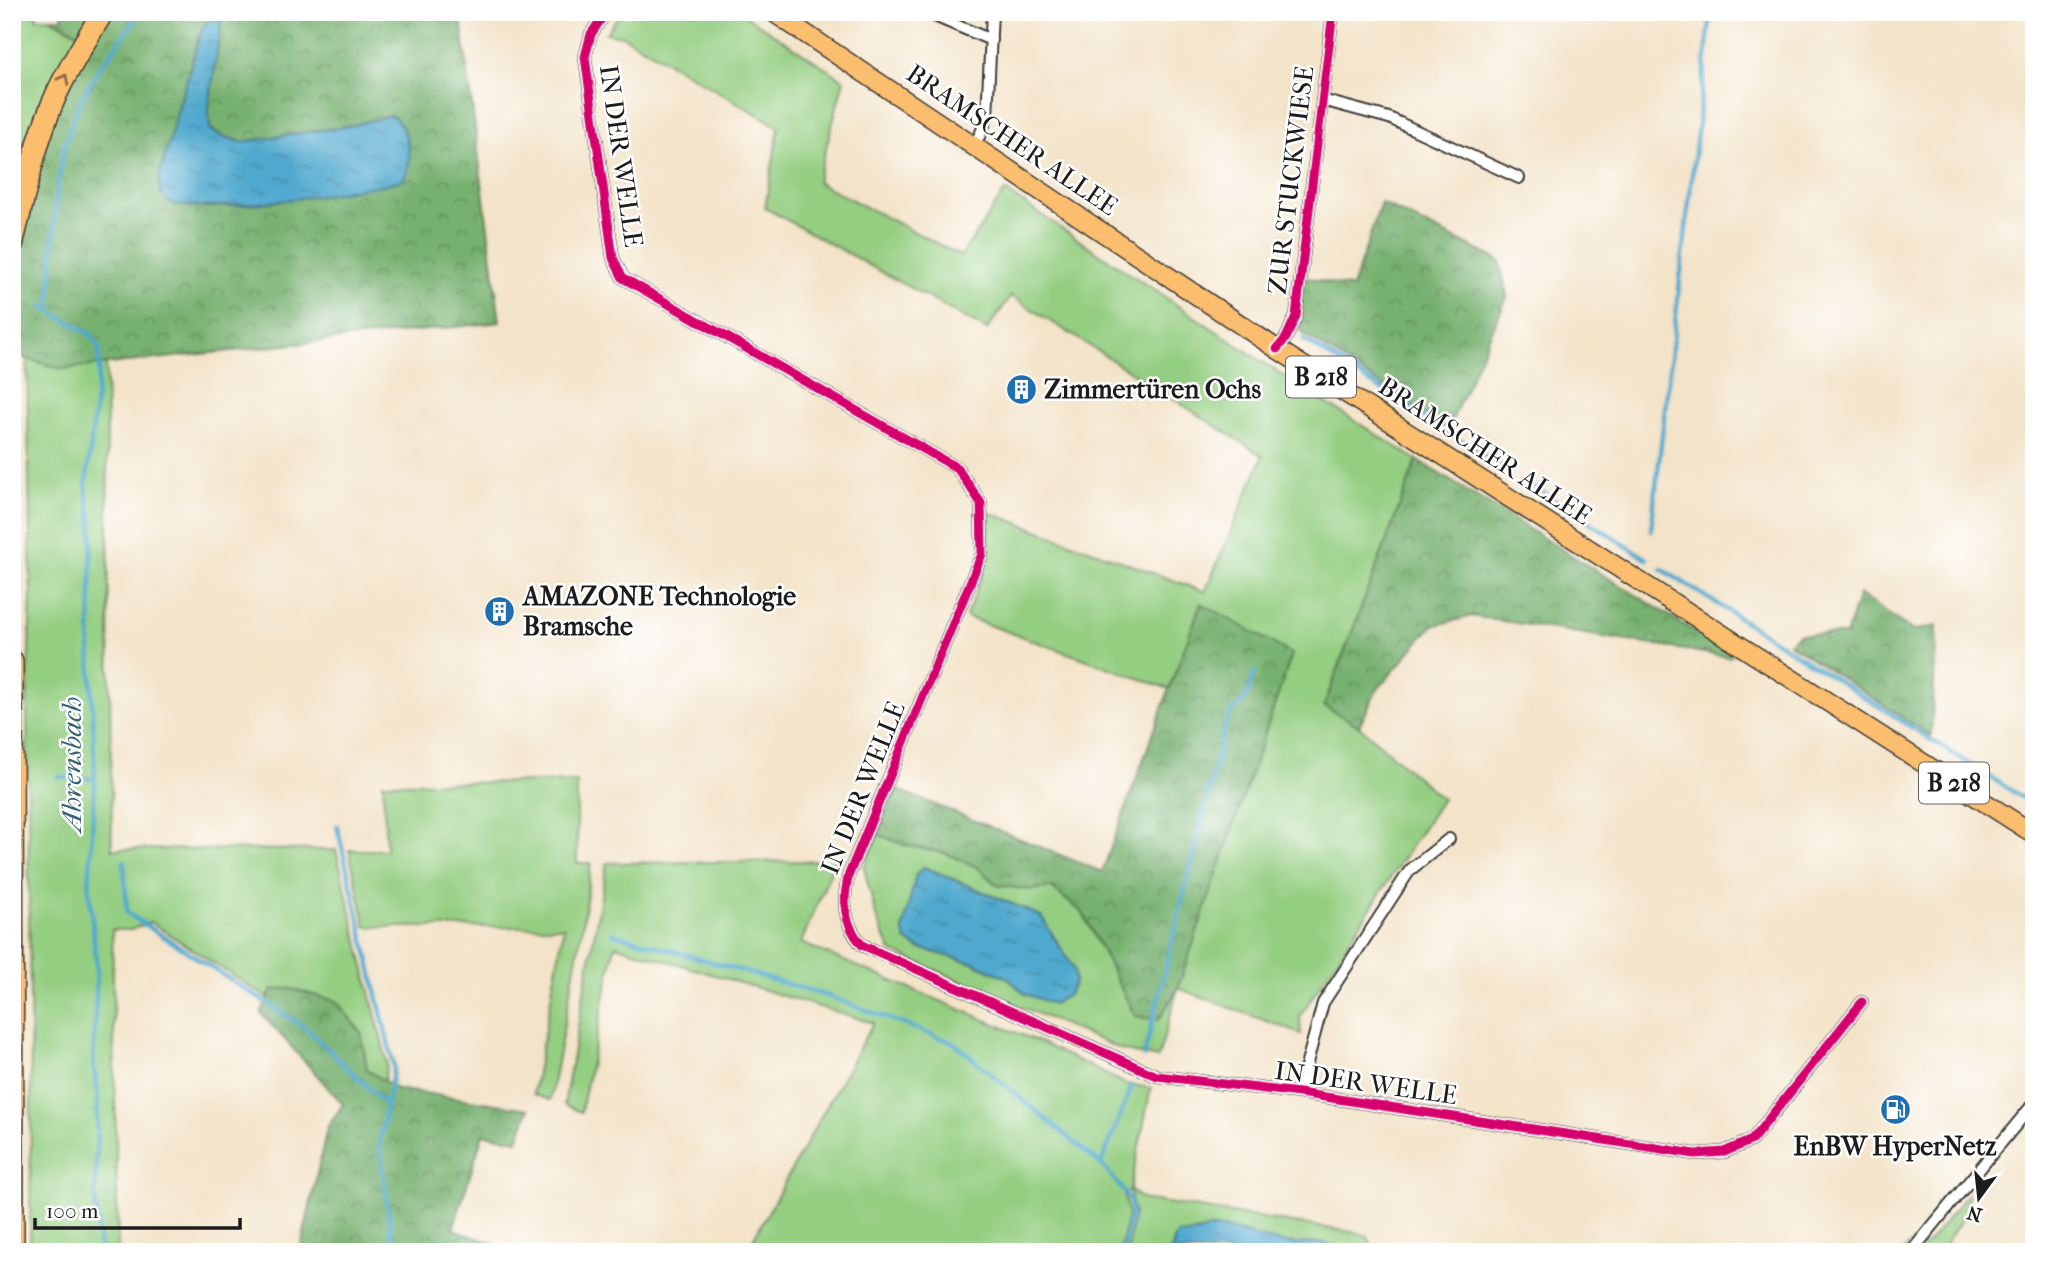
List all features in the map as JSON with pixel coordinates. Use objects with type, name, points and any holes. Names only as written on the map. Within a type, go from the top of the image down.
[{"type":"highway","points":[[12,245],[48,115],[71,66],[103,12]]},
{"type":"highway","points":[[12,661],[13,1252]]},
{"type":"main road","name":"BRAMSCHER ALLEE","points":[[773,12],[1278,349],[2034,834]]},
{"type":"street","points":[[925,12],[991,40]]},
{"type":"street","points":[[972,147],[987,117],[992,12]]},
{"type":"street","name":"ZUR STUCKWIESE","points":[[1278,349],[1296,316],[1333,12]]},
{"type":"street","name":"IN DER WELLE","points":[[604,13],[591,34],[585,57],[613,258],[622,278],[957,468],[981,503],[982,554],[849,874],[844,896],[853,934],[862,946],[1157,1076],[1299,1093],[1695,1154],[1724,1152],[1752,1140],[1862,1002]]},
{"type":"street","name":"ZUR STUCKWIESE","points":[[1322,100],[1389,118],[1519,178]]},
{"type":"street","name":"IN DER WELLE","points":[[1299,1093],[1323,1003],[1410,870],[1450,839]]},
{"type":"street","points":[[1911,1252],[2034,1103]]},
{"type":"green space","points":[[12,12],[36,12],[36,18],[50,18],[87,38],[12,245]]},
{"type":"green space","points":[[63,12],[460,12],[500,322],[62,369],[12,354],[12,245],[39,142],[87,38],[50,18],[62,18]],"holes":[[[205,24],[221,24],[208,112],[210,128],[218,135],[242,142],[354,125],[391,115],[402,126],[409,153],[261,203],[186,206],[162,196],[159,187],[160,173],[197,44]]]},
{"type":"green space","points":[[621,12],[740,12],[844,80],[817,182],[961,256],[1005,191],[1296,384],[1417,460],[1324,706],[1359,726],[1442,799],[1300,1016],[1301,1034],[1178,988],[1158,1058],[1125,1051],[891,951],[876,916],[864,867],[878,834],[904,845],[945,853],[977,867],[997,885],[1030,890],[1050,887],[1083,913],[1135,1015],[1201,604],[1169,689],[969,618],[966,616],[988,555],[988,512],[1205,592],[1263,456],[1011,296],[987,330],[765,208],[779,127],[623,36],[606,33]],"holes":[[[924,867],[1041,916],[1025,994],[1008,978],[974,963]]]},
{"type":"green space","points":[[1381,203],[1500,261],[1507,297],[1448,429],[1301,332],[1301,276],[1352,288]]},
{"type":"green space","points":[[27,359],[62,369],[106,363],[112,849],[336,850],[387,1063],[384,1081],[367,1070],[361,1032],[272,990],[268,998],[150,922],[131,930],[112,930],[118,1252],[30,1252],[27,703],[31,594]]},
{"type":"green space","points":[[1417,460],[1733,655],[1729,657],[1472,616],[1432,626],[1377,690],[1359,726],[1324,706]]},
{"type":"green space","points":[[1859,594],[1913,631],[1937,626],[1931,736],[1789,643],[1798,634],[1846,635]]},
{"type":"green space","points":[[1201,603],[1292,654],[1178,988],[1159,1020],[1135,1016],[1083,913],[1051,887],[1030,890],[997,885],[977,867],[945,853],[904,845],[878,834],[896,789],[1102,872]]},
{"type":"green space","points":[[577,782],[577,863],[591,863],[583,923],[550,1100],[533,1094],[564,927],[366,927],[349,850],[386,850],[383,783]]},
{"type":"green space","points":[[835,861],[801,943],[1041,1043],[1126,1084],[1151,1088],[1130,1190],[1142,1199],[1358,1233],[1367,1236],[1376,1252],[1342,1252],[1339,1248],[1323,1242],[1295,1244],[1272,1241],[1226,1228],[1211,1228],[1175,1237],[1171,1252],[1127,1252],[1134,1214],[1130,1191],[1124,1195],[1128,1214],[1120,1252],[746,1252],[873,1023],[615,945],[581,1112],[564,1105],[607,863]]},
{"type":"green space","points":[[288,988],[336,1001],[361,1032],[367,1070],[397,1089],[529,1109],[518,1140],[483,1134],[453,1229],[514,1252],[300,1252],[327,1128],[343,1104],[261,1013],[272,990]]},
{"type":"green space","points":[[1968,1193],[1968,1210],[1940,1252],[1902,1252],[1913,1242],[1925,1247]]},
{"type":"water","points":[[218,17],[221,24],[208,112],[210,128],[218,135],[242,142],[354,125],[391,115],[402,128],[408,145],[409,164],[403,180],[355,190],[246,204],[186,206],[165,199],[160,189],[160,173],[197,44],[206,23]]},
{"type":"water","points":[[924,867],[1041,916],[1074,969],[1075,982],[1068,995],[1053,1004],[1025,994],[1008,978],[974,963],[918,948],[906,940],[903,929],[916,874]]},
{"type":"water","points":[[1211,1228],[1232,1230],[1283,1243],[1326,1244],[1342,1252],[1171,1252],[1175,1237],[1179,1233],[1187,1235]]},
{"type":"waterway","points":[[50,309],[57,187],[74,116],[87,88],[141,12]]},
{"type":"waterway","points":[[1651,530],[1711,12]]},
{"type":"waterway","name":"Ahrensbach","points":[[42,306],[90,334],[99,347],[99,371],[86,486],[92,526],[90,643],[95,779],[89,888],[97,971],[93,1062],[98,1093],[95,1198],[100,1252]]},
{"type":"waterway","points":[[1303,339],[1502,467]]},
{"type":"waterway","points":[[1535,487],[1647,559]]},
{"type":"waterway","points":[[1662,569],[2034,805]]},
{"type":"waterway","points":[[1144,1056],[1224,728],[1231,711],[1243,702],[1248,693],[1254,672]]},
{"type":"waterway","points":[[58,777],[95,779]]},
{"type":"waterway","points":[[337,826],[394,1067],[379,1145],[394,1252]]},
{"type":"waterway","points":[[124,861],[127,913],[307,1029],[385,1104]]},
{"type":"waterway","points":[[612,933],[828,996],[954,1043],[1103,1166],[1126,1194],[1131,1213],[1123,1252]]},
{"type":"waterway","points":[[1101,1164],[1132,1086]]},
{"type":"cycle path","points":[[606,12],[591,34],[585,57],[613,258],[623,278],[957,468],[981,503],[982,554],[849,874],[845,893],[846,911],[851,928],[862,945],[1157,1076],[1299,1093],[1695,1154],[1724,1152],[1752,1140],[1862,1002]]},
{"type":"cycle path","points":[[1277,349],[1286,338],[1296,316],[1333,12]]},
{"type":"place","name":"Zimmertüren Ochs","points":[[1021,389]]},
{"type":"place","name":"AMAZONE Technologie Bramsche","points":[[500,611]]},
{"type":"place","name":"EnBW HyperNetz","points":[[1895,1110]]}]
